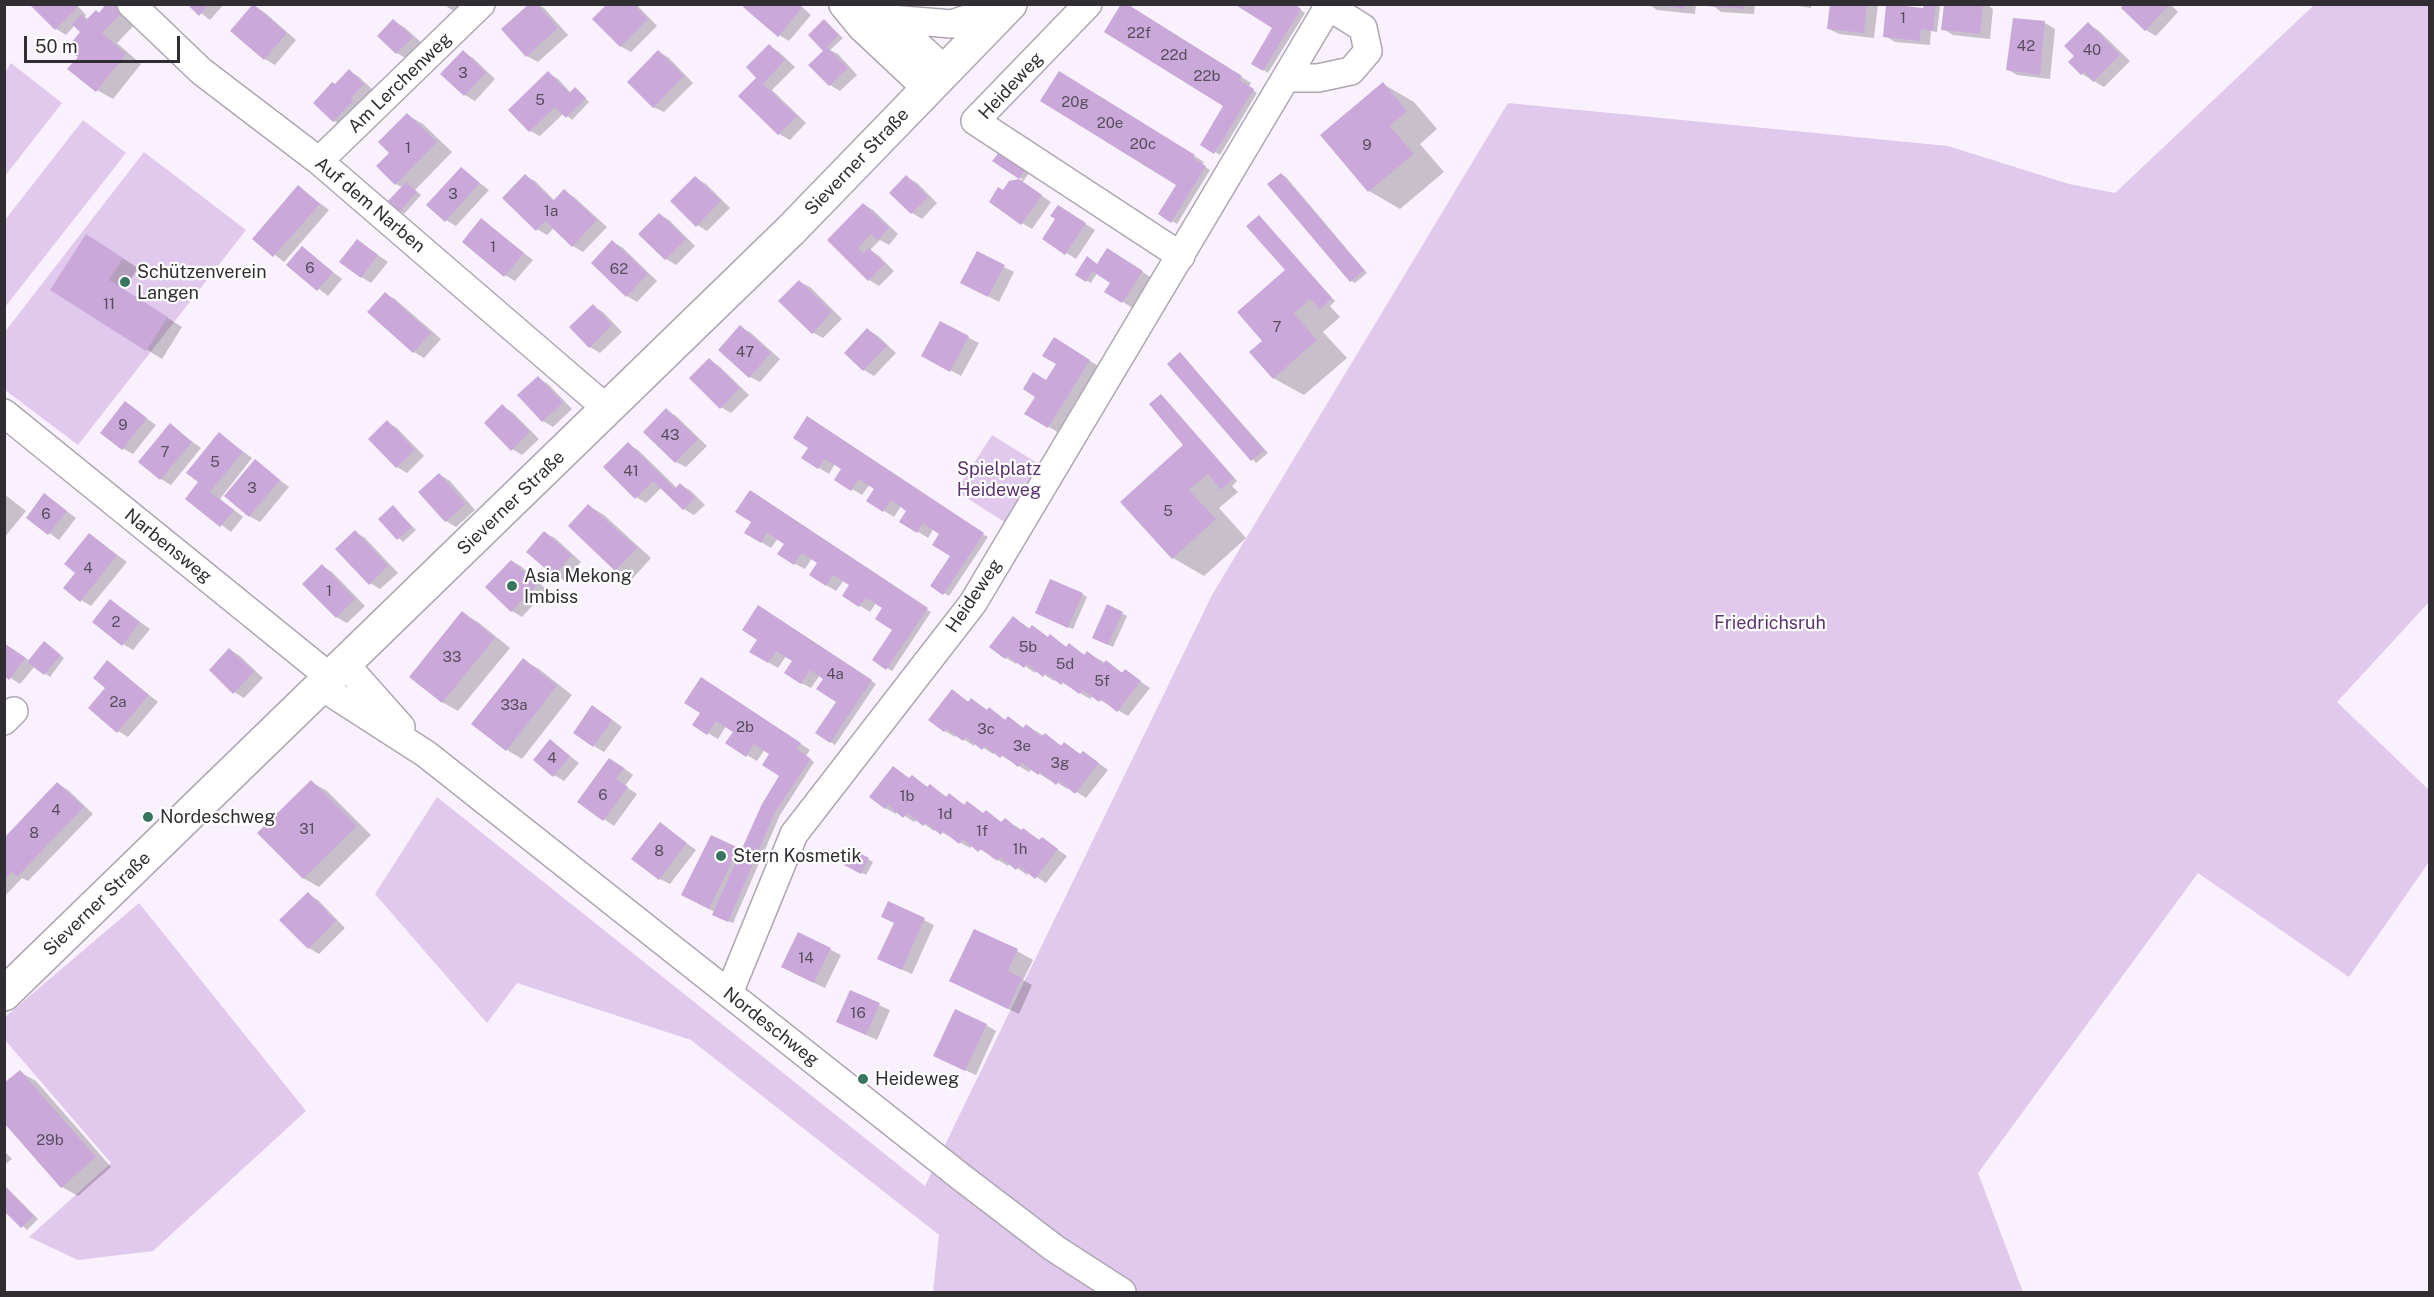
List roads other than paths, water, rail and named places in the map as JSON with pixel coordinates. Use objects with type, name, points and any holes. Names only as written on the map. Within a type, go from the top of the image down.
[{"type":"main road","name":"Sieverner Straße","points":[[4,994],[799,222],[1009,4]]},
{"type":"street","name":"Auf dem Narben","points":[[131,4],[201,71],[319,161],[606,408]]},
{"type":"street","name":"Am Lerchenweg","points":[[319,161],[481,4]]},
{"type":"street","points":[[842,4],[861,27],[937,80]]},
{"type":"street","points":[[859,9],[909,22],[952,24],[1009,4]]},
{"type":"street","name":"Heideweg","points":[[1088,4],[975,121],[1181,256]]},
{"type":"street","name":"Heideweg","points":[[729,993],[794,834],[973,603],[1181,256],[1327,6],[1363,28],[1368,51],[1351,71],[1318,78],[1286,78]]},
{"type":"street","points":[[859,9],[909,37],[937,80]]},
{"type":"street","name":"Narbensweg","points":[[4,413],[333,676]]},
{"type":"street","name":"Nordeschweg","points":[[333,676],[426,754],[1054,1248],[1122,1293]]},
{"type":"place","name":"Schützenverein Langen","points":[[125,282]]},
{"type":"place","name":"Asia Mekong Imbiss","points":[[512,586]]},
{"type":"place","name":"Nordeschweg","points":[[148,817]]},
{"type":"place","name":"Stern Kosmetik","points":[[721,856]]},
{"type":"place","name":"Heideweg","points":[[863,1079]]},
{"type":"park label","name":"Spielplatz Heideweg","points":[[999,479]]},
{"type":"park label","name":"Friedrichsruh","points":[[1770,623]]}]
